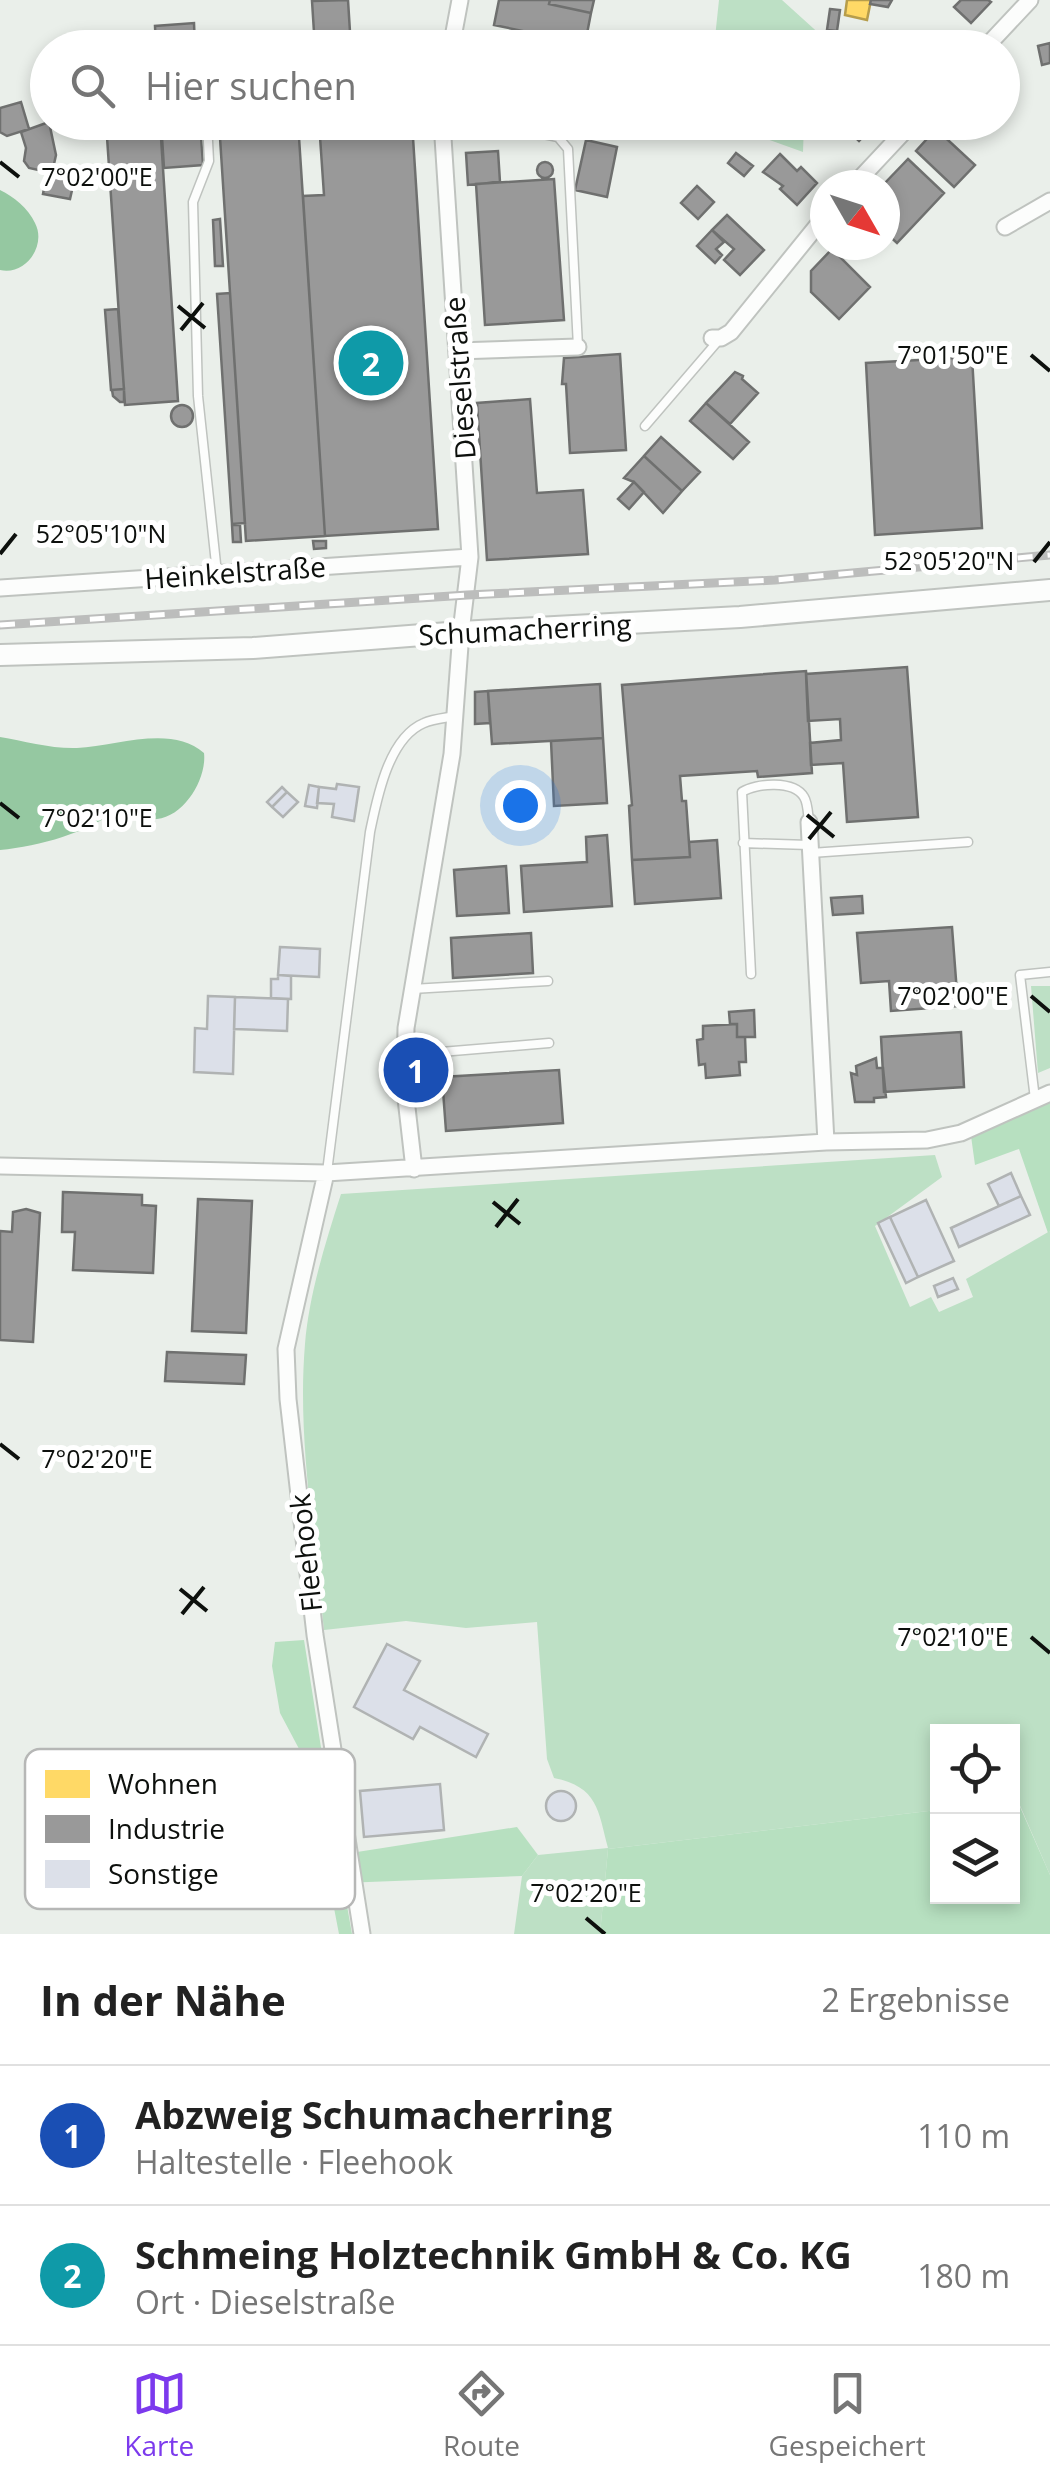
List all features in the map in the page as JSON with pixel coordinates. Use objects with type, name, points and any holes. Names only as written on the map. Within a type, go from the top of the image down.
[{"type":"main road","name":"Schumacherring","points":[[0,655],[253,648],[740,617],[1050,590]]},
{"type":"street","points":[[454,30],[460,0]]},
{"type":"street","points":[[1002,30],[1030,0]]},
{"type":"street","name":"Dieselstraße","points":[[414,1169],[405,1055],[412,990],[452,754],[460,632],[470,556],[443,140]]},
{"type":"street","points":[[868,170],[896,140]]},
{"type":"street","points":[[1005,227],[1050,201]]},
{"type":"street","points":[[717,338],[731,332],[810,235]]},
{"type":"street","points":[[458,351],[578,346]]},
{"type":"street","name":"Heinkelstraße","points":[[0,588],[470,556]]},
{"type":"street","points":[[810,822],[826,1142]]},
{"type":"street","points":[[0,1166],[326,1173],[826,1142],[926,1140],[961,1133],[1042,1097]]},
{"type":"street","name":"Fleehook","points":[[326,1173],[286,1349],[288,1399],[315,1635],[333,1749]]},
{"type":"street","name":"Fleehook","points":[[355,1889],[362,1934]]},
{"type":"lane","points":[[208,140],[209,161],[194,202],[194,241],[198,396],[216,574]]},
{"type":"lane","points":[[560,140],[568,149],[578,346]]},
{"type":"lane","points":[[645,426],[717,338]]},
{"type":"lane","points":[[165,560],[166,577]]},
{"type":"lane","points":[[326,1173],[370,832],[380,788],[396,750],[421,724],[455,716]]},
{"type":"lane","points":[[751,974],[742,792],[751,786],[782,786],[797,791],[804,797],[810,822]]},
{"type":"lane","points":[[744,843],[811,849],[968,842]]},
{"type":"lane","points":[[1042,1097],[1020,975],[1050,972]]},
{"type":"lane","points":[[412,990],[548,981]]},
{"type":"lane","points":[[405,1055],[550,1043]]},
{"type":"shaded area","points":[[719,0],[782,0],[815,30],[716,30]]},
{"type":"shaded area","points":[[770,140],[803,140],[803,152]]},
{"type":"shaded area","points":[[0,190],[25,208],[38,232],[31,257],[9,271],[0,270]]},
{"type":"shaded area","points":[[0,737],[67,748],[143,739],[176,740],[204,753],[204,763],[192,794],[167,816],[147,819],[119,809],[62,837],[0,850]]},
{"type":"shaded area","points":[[1031,986],[1050,986],[1050,1068],[1038,1073]]},
{"type":"shaded area","points":[[1050,1098],[1048,1233],[1019,1149],[975,1165],[971,1136]]},
{"type":"shaded area","points":[[935,1155],[942,1177],[875,1226],[910,1307],[931,1297],[939,1312],[973,1297],[966,1279],[1050,1231],[1050,1875],[1020,1806],[1020,1724],[930,1724],[930,1811],[608,1849],[600,1934],[514,1934],[522,1876],[538,1855],[608,1848],[594,1802],[580,1787],[554,1778],[547,1759],[537,1622],[466,1628],[406,1621],[324,1630],[308,1487],[303,1380],[310,1306],[341,1194]]},
{"type":"shaded area","points":[[304,1640],[321,1749],[299,1749],[280,1713],[272,1666],[275,1642]]},
{"type":"shaded area","points":[[1020,1807],[1050,1875],[1050,1934],[600,1934],[608,1849],[930,1811],[930,1904],[1020,1904]]},
{"type":"shaded area","points":[[517,1827],[538,1855],[522,1876],[355,1883],[355,1852]]},
{"type":"shaded area","points":[[334,1909],[348,1909],[352,1934],[339,1934]]},
{"type":"building: Wohnen","points":[[847,0],[871,0],[867,20],[845,15]]},
{"type":"building: Industrie","points":[[348,0],[350,30],[314,30],[312,1]]},
{"type":"building: Industrie","points":[[499,0],[550,0],[549,4],[591,13],[588,30],[518,30],[494,25]]},
{"type":"building: Industrie","points":[[550,0],[594,0],[591,13],[549,4]]},
{"type":"building: Industrie","points":[[871,0],[892,0],[888,7],[870,4]]},
{"type":"building: Industrie","points":[[961,0],[991,2],[971,23],[954,7]]},
{"type":"building: Industrie","points":[[830,9],[840,10],[837,30],[827,30]]},
{"type":"building: Industrie","points":[[194,23],[194,30],[155,30],[155,26]]},
{"type":"building: Industrie","points":[[1050,43],[1050,63],[1042,65],[1038,46]]},
{"type":"building: Industrie","points":[[21,102],[29,129],[7,136],[0,132],[0,108]]},
{"type":"building: Industrie","points":[[30,129],[30,140],[53,140],[56,155],[52,173],[29,168],[24,161],[26,148],[21,132]]},
{"type":"building: Industrie","points":[[107,140],[161,140],[178,401],[125,405]]},
{"type":"building: Industrie","points":[[162,140],[201,140],[203,165],[164,168]]},
{"type":"building: Industrie","points":[[220,140],[299,140],[325,536],[246,541]]},
{"type":"building: Industrie","points":[[320,140],[413,140],[438,529],[325,536],[303,196],[324,195]]},
{"type":"building: Industrie","points":[[586,140],[617,147],[607,197],[575,190]]},
{"type":"building: Industrie","points":[[926,140],[948,140],[975,165],[954,187],[916,151]]},
{"type":"building: Industrie","points":[[498,151],[500,182],[468,185],[466,153]]},
{"type":"building: Industrie","points":[[736,153],[753,166],[744,176],[728,163]]},
{"type":"building: Industrie","points":[[780,154],[797,171],[801,167],[810,176],[810,191],[797,205],[780,189],[783,186],[763,172]]},
{"type":"building: Industrie","points":[[908,159],[944,193],[900,240],[900,170]]},
{"type":"building: Industrie","points":[[545,162],[553,170],[545,178],[537,170]]},
{"type":"building: Industrie","points":[[47,172],[75,177],[70,199],[43,194]]},
{"type":"building: Industrie","points":[[554,179],[564,320],[485,325],[476,184]]},
{"type":"building: Industrie","points":[[697,186],[714,202],[698,219],[681,203]]},
{"type":"building: Industrie","points":[[727,215],[764,250],[740,275],[724,260],[734,249],[712,230]]},
{"type":"building: Industrie","points":[[220,219],[223,266],[215,266],[213,220]]},
{"type":"building: Industrie","points":[[712,230],[724,242],[716,249],[722,255],[715,263],[697,246]]},
{"type":"building: Industrie","points":[[822,260],[843,260],[870,287],[839,319],[811,292],[811,271]]},
{"type":"building: Industrie","points":[[230,293],[245,523],[232,524],[217,294]]},
{"type":"building: Industrie","points":[[118,309],[124,389],[111,390],[105,310]]},
{"type":"building: Industrie","points":[[620,354],[626,450],[570,453],[566,384],[562,384],[564,358]]},
{"type":"building: Industrie","points":[[972,357],[982,528],[875,535],[866,363]]},
{"type":"building: Industrie","points":[[735,372],[758,393],[730,424],[706,403]]},
{"type":"building: Industrie","points":[[124,389],[124,402],[120,402],[112,390]]},
{"type":"building: Industrie","points":[[530,399],[537,493],[583,490],[588,554],[487,560],[477,403]]},
{"type":"building: Industrie","points":[[706,403],[749,442],[733,459],[690,421]]},
{"type":"building: Industrie","points":[[182,405],[190,408],[190,424],[182,427],[174,424],[171,416],[174,408]]},
{"type":"building: Industrie","points":[[661,437],[700,472],[682,491],[644,456]]},
{"type":"building: Industrie","points":[[644,456],[682,491],[663,513],[634,482],[624,478]]},
{"type":"building: Industrie","points":[[634,482],[644,492],[629,509],[618,499]]},
{"type":"building: Industrie","points":[[232,525],[240,525],[241,542],[233,542]]},
{"type":"building: Industrie","points":[[313,541],[326,541],[326,548],[314,549]]},
{"type":"building: Industrie","points":[[907,667],[918,817],[847,822],[843,763],[811,765],[810,743],[841,740],[840,719],[808,721],[806,674]]},
{"type":"building: Industrie","points":[[806,671],[812,773],[758,777],[757,771],[680,776],[690,857],[632,860],[632,805],[622,685]]},
{"type":"building: Industrie","points":[[600,684],[603,738],[492,744],[488,691]]},
{"type":"building: Industrie","points":[[488,691],[490,723],[475,724],[475,692]]},
{"type":"building: Industrie","points":[[603,738],[607,803],[554,806],[551,741]]},
{"type":"building: Industrie","points":[[607,835],[612,906],[524,912],[521,866],[587,862],[586,837]]},
{"type":"building: Industrie","points":[[717,840],[721,898],[635,904],[632,860],[690,857],[689,842]]},
{"type":"building: Industrie","points":[[506,866],[509,913],[457,916],[454,870]]},
{"type":"building: Industrie","points":[[862,896],[863,913],[833,915],[831,898]]},
{"type":"building: Industrie","points":[[952,927],[958,1006],[891,1011],[889,981],[861,983],[857,933]]},
{"type":"building: Industrie","points":[[531,933],[533,973],[453,978],[451,938]]},
{"type":"building: Industrie","points":[[754,1010],[755,1037],[737,1037],[737,1024],[730,1024],[729,1012]]},
{"type":"building: Industrie","points":[[737,1024],[737,1037],[745,1037],[746,1062],[739,1062],[740,1075],[706,1078],[705,1064],[699,1065],[697,1040],[703,1039],[703,1026]]},
{"type":"building: Industrie","points":[[961,1032],[964,1087],[884,1092],[881,1037]]},
{"type":"building: Industrie","points":[[876,1058],[877,1068],[883,1068],[886,1097],[874,1098],[874,1102],[855,1102],[851,1073],[857,1075],[856,1066]]},
{"type":"building: Industrie","points":[[559,1070],[563,1123],[446,1131],[442,1077]]},
{"type":"building: Industrie","points":[[63,1192],[142,1195],[142,1205],[156,1206],[153,1273],[73,1270],[75,1232],[62,1232]]},
{"type":"building: Industrie","points":[[198,1199],[252,1201],[246,1333],[192,1331]]},
{"type":"building: Industrie","points":[[26,1209],[40,1213],[33,1342],[0,1340],[0,1231],[12,1232],[13,1212]]},
{"type":"building: Industrie","points":[[167,1352],[246,1355],[244,1384],[165,1381]]},
{"type":"building: Sonstige","points":[[337,784],[359,787],[354,821],[332,817],[334,804],[317,803],[319,787],[336,789]]},
{"type":"building: Sonstige","points":[[309,785],[319,787],[317,808],[305,806]]},
{"type":"building: Sonstige","points":[[282,787],[287,792],[272,807],[267,802]]},
{"type":"building: Sonstige","points":[[287,792],[298,802],[283,817],[272,807]]},
{"type":"building: Sonstige","points":[[280,947],[320,949],[319,977],[278,975]]},
{"type":"building: Sonstige","points":[[278,975],[291,976],[291,999],[271,998],[271,979],[278,979]]},
{"type":"building: Sonstige","points":[[208,996],[235,997],[233,1074],[194,1072],[195,1028],[207,1029]]},
{"type":"building: Sonstige","points":[[235,997],[288,999],[287,1031],[234,1029]]},
{"type":"building: Sonstige","points":[[1011,1173],[1021,1196],[999,1206],[988,1184]]},
{"type":"building: Sonstige","points":[[1021,1196],[1030,1215],[959,1247],[951,1228]]},
{"type":"building: Sonstige","points":[[926,1200],[954,1261],[918,1277],[890,1217]]},
{"type":"building: Sonstige","points":[[890,1217],[918,1277],[906,1283],[878,1223]]},
{"type":"building: Sonstige","points":[[953,1278],[958,1289],[938,1297],[934,1286]]},
{"type":"building: Sonstige","points":[[387,1644],[420,1661],[404,1690],[488,1734],[476,1757],[420,1727],[413,1739],[354,1707]]},
{"type":"building: Sonstige","points":[[440,1784],[444,1830],[364,1837],[360,1791]]},
{"type":"building: Sonstige","points":[[561,1791],[572,1795],[576,1806],[572,1817],[561,1821],[550,1817],[546,1806],[550,1795]]},
{"type":"railway","points":[[0,625],[775,580],[1050,555]]},
{"type":"place","name":"Schmeing Holztechnik GmbH & Co. KG","points":[[371,363]]},
{"type":"place","name":"Abzweig Schumacherring","points":[[416,1070]]}]
